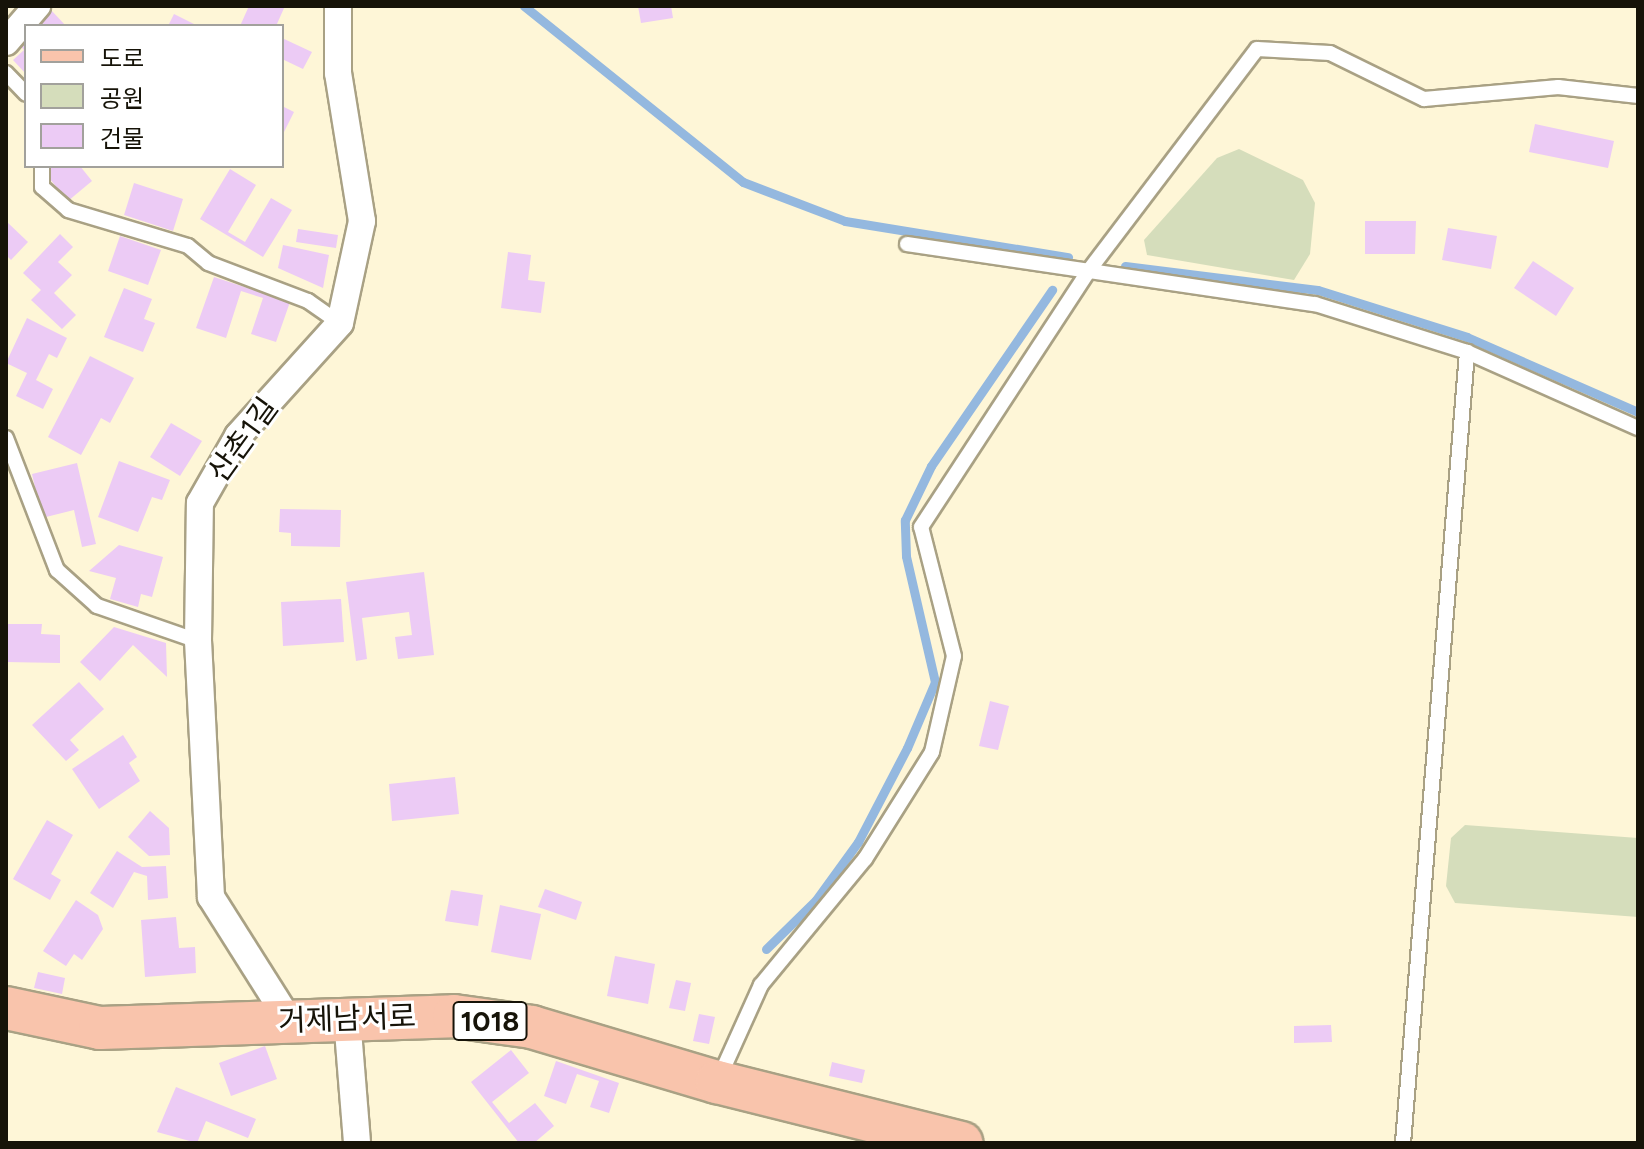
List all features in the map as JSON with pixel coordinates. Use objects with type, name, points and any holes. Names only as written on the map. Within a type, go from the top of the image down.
[{"type":"main road","name":"거제남서로","points":[[6,1008],[100,1028],[454,1016],[532,1027],[717,1082],[962,1143]]},
{"type":"street","points":[[6,42],[37,6]]},
{"type":"street","name":"산촌1길","points":[[290,1022],[211,897],[198,641],[200,503],[238,436],[340,323],[362,221],[338,73],[338,6]]},
{"type":"street","points":[[347,1018],[357,1143]]},
{"type":"lane","points":[[717,1082],[761,985],[865,859],[932,752],[954,656],[921,527],[1087,273],[1257,49],[1330,53],[1424,99],[1558,87],[1638,96]]},
{"type":"lane","points":[[6,73],[24,92]]},
{"type":"lane","points":[[42,168],[42,187],[68,210],[188,246],[208,263],[308,301],[340,323]]},
{"type":"lane","points":[[907,244],[1087,273],[1315,304],[1467,352],[1638,428]]},
{"type":"lane","points":[[1403,1143],[1467,352]]},
{"type":"lane","points":[[6,438],[57,570],[97,606],[198,641]]},
{"type":"green space","points":[[1239,149],[1303,180],[1315,203],[1310,254],[1294,280],[1147,255],[1144,240],[1217,158]]},
{"type":"green space","points":[[1465,825],[1638,838],[1638,917],[1455,903],[1446,886],[1451,838]]},
{"type":"building","points":[[249,6],[285,6],[277,24],[241,24]]},
{"type":"building","points":[[638,6],[671,6],[673,18],[641,23]]},
{"type":"building","points":[[51,10],[64,24],[36,24]]},
{"type":"building","points":[[174,14],[194,24],[169,24]]},
{"type":"building","points":[[24,35],[24,50],[17,42]]},
{"type":"building","points":[[284,39],[312,52],[303,69],[284,60]]},
{"type":"building","points":[[24,50],[24,72],[13,60]]},
{"type":"building","points":[[284,107],[294,112],[284,132]]},
{"type":"building","points":[[1535,124],[1614,141],[1608,168],[1529,152]]},
{"type":"building","points":[[49,168],[82,168],[92,181],[68,201],[49,178]]},
{"type":"building","points":[[230,169],[256,185],[228,232],[245,242],[271,198],[292,210],[263,257],[200,219]]},
{"type":"building","points":[[134,183],[183,199],[173,231],[124,215]]},
{"type":"building","points":[[6,221],[28,242],[11,260],[6,255]]},
{"type":"building","points":[[1365,221],[1416,221],[1415,254],[1365,254]]},
{"type":"building","points":[[1448,228],[1497,236],[1491,269],[1442,260]]},
{"type":"building","points":[[298,229],[338,235],[336,248],[296,242]]},
{"type":"building","points":[[60,234],[73,247],[58,262],[72,275],[54,293],[76,315],[62,329],[31,300],[41,290],[23,273]]},
{"type":"building","points":[[120,236],[161,250],[148,285],[108,271]]},
{"type":"building","points":[[283,245],[329,255],[323,288],[278,268]]},
{"type":"building","points":[[508,252],[531,255],[528,280],[545,282],[541,313],[501,308]]},
{"type":"building","points":[[1533,261],[1574,288],[1556,316],[1514,288]]},
{"type":"building","points":[[214,277],[290,302],[276,342],[251,334],[263,298],[241,291],[226,338],[196,328]]},
{"type":"building","points":[[124,288],[152,299],[144,319],[155,323],[143,352],[104,337]]},
{"type":"building","points":[[27,318],[67,338],[57,358],[49,354],[36,380],[53,389],[43,409],[16,396],[27,373],[6,363]]},
{"type":"building","points":[[90,356],[134,378],[110,423],[101,418],[81,455],[48,437]]},
{"type":"building","points":[[171,423],[202,441],[180,476],[150,457]]},
{"type":"building","points":[[119,461],[170,480],[162,500],[152,497],[138,532],[98,517]]},
{"type":"building","points":[[77,463],[96,544],[82,547],[74,510],[42,518],[32,474]]},
{"type":"building","points":[[280,509],[341,510],[340,547],[291,546],[291,533],[279,532]]},
{"type":"building","points":[[119,545],[163,557],[152,597],[141,594],[138,607],[110,599],[116,578],[89,571]]},
{"type":"building","points":[[424,572],[434,655],[398,659],[395,637],[412,635],[409,612],[362,618],[367,659],[356,661],[346,582]]},
{"type":"building","points":[[341,599],[344,642],[283,646],[281,602]]},
{"type":"building","points":[[6,624],[42,624],[41,634],[60,635],[60,663],[6,662]]},
{"type":"building","points":[[114,627],[166,643],[167,677],[133,645],[100,681],[80,662]]},
{"type":"building","points":[[79,682],[104,709],[70,740],[79,750],[66,761],[32,725]]},
{"type":"building","points":[[990,701],[1009,706],[998,750],[979,746]]},
{"type":"building","points":[[123,735],[137,757],[129,763],[140,781],[99,809],[72,769]]},
{"type":"building","points":[[455,777],[459,814],[392,821],[389,784]]},
{"type":"building","points":[[150,811],[169,828],[170,855],[149,856],[128,837]]},
{"type":"building","points":[[47,820],[73,835],[51,874],[61,880],[50,900],[13,879]]},
{"type":"building","points":[[117,851],[142,867],[166,866],[168,898],[148,900],[147,876],[134,872],[113,908],[90,893]]},
{"type":"building","points":[[545,889],[582,902],[576,920],[538,907]]},
{"type":"building","points":[[451,890],[483,895],[478,926],[445,921]]},
{"type":"building","points":[[76,900],[98,915],[103,929],[82,960],[74,954],[66,966],[43,951]]},
{"type":"building","points":[[500,905],[541,914],[531,960],[491,952]]},
{"type":"building","points":[[176,917],[179,948],[195,947],[196,973],[145,977],[141,920]]},
{"type":"building","points":[[615,956],[655,964],[648,1004],[607,996]]},
{"type":"building","points":[[38,972],[65,978],[62,994],[34,988]]},
{"type":"building","points":[[676,980],[691,983],[685,1011],[669,1008]]},
{"type":"building","points":[[699,1014],[715,1017],[709,1044],[693,1041]]},
{"type":"building","points":[[1331,1025],[1332,1042],[1294,1043],[1294,1026]]},
{"type":"building","points":[[265,1046],[277,1079],[231,1096],[219,1063]]},
{"type":"building","points":[[511,1050],[529,1073],[492,1102],[509,1123],[535,1103],[554,1126],[534,1143],[519,1143],[471,1082]]},
{"type":"building","points":[[556,1061],[619,1083],[609,1113],[590,1107],[599,1081],[577,1074],[566,1104],[544,1096]]},
{"type":"building","points":[[832,1062],[865,1070],[862,1083],[829,1076]]},
{"type":"building","points":[[176,1087],[256,1119],[248,1138],[206,1121],[197,1143],[157,1132]]},
{"type":"waterway","points":[[524,6],[743,182],[845,221],[1068,257]]},
{"type":"waterway","points":[[1125,266],[1318,290],[1467,337],[1638,412]]},
{"type":"waterway","points":[[766,949],[816,900],[858,842],[907,748],[935,682],[906,556],[905,520],[931,466],[1052,290]]}]
